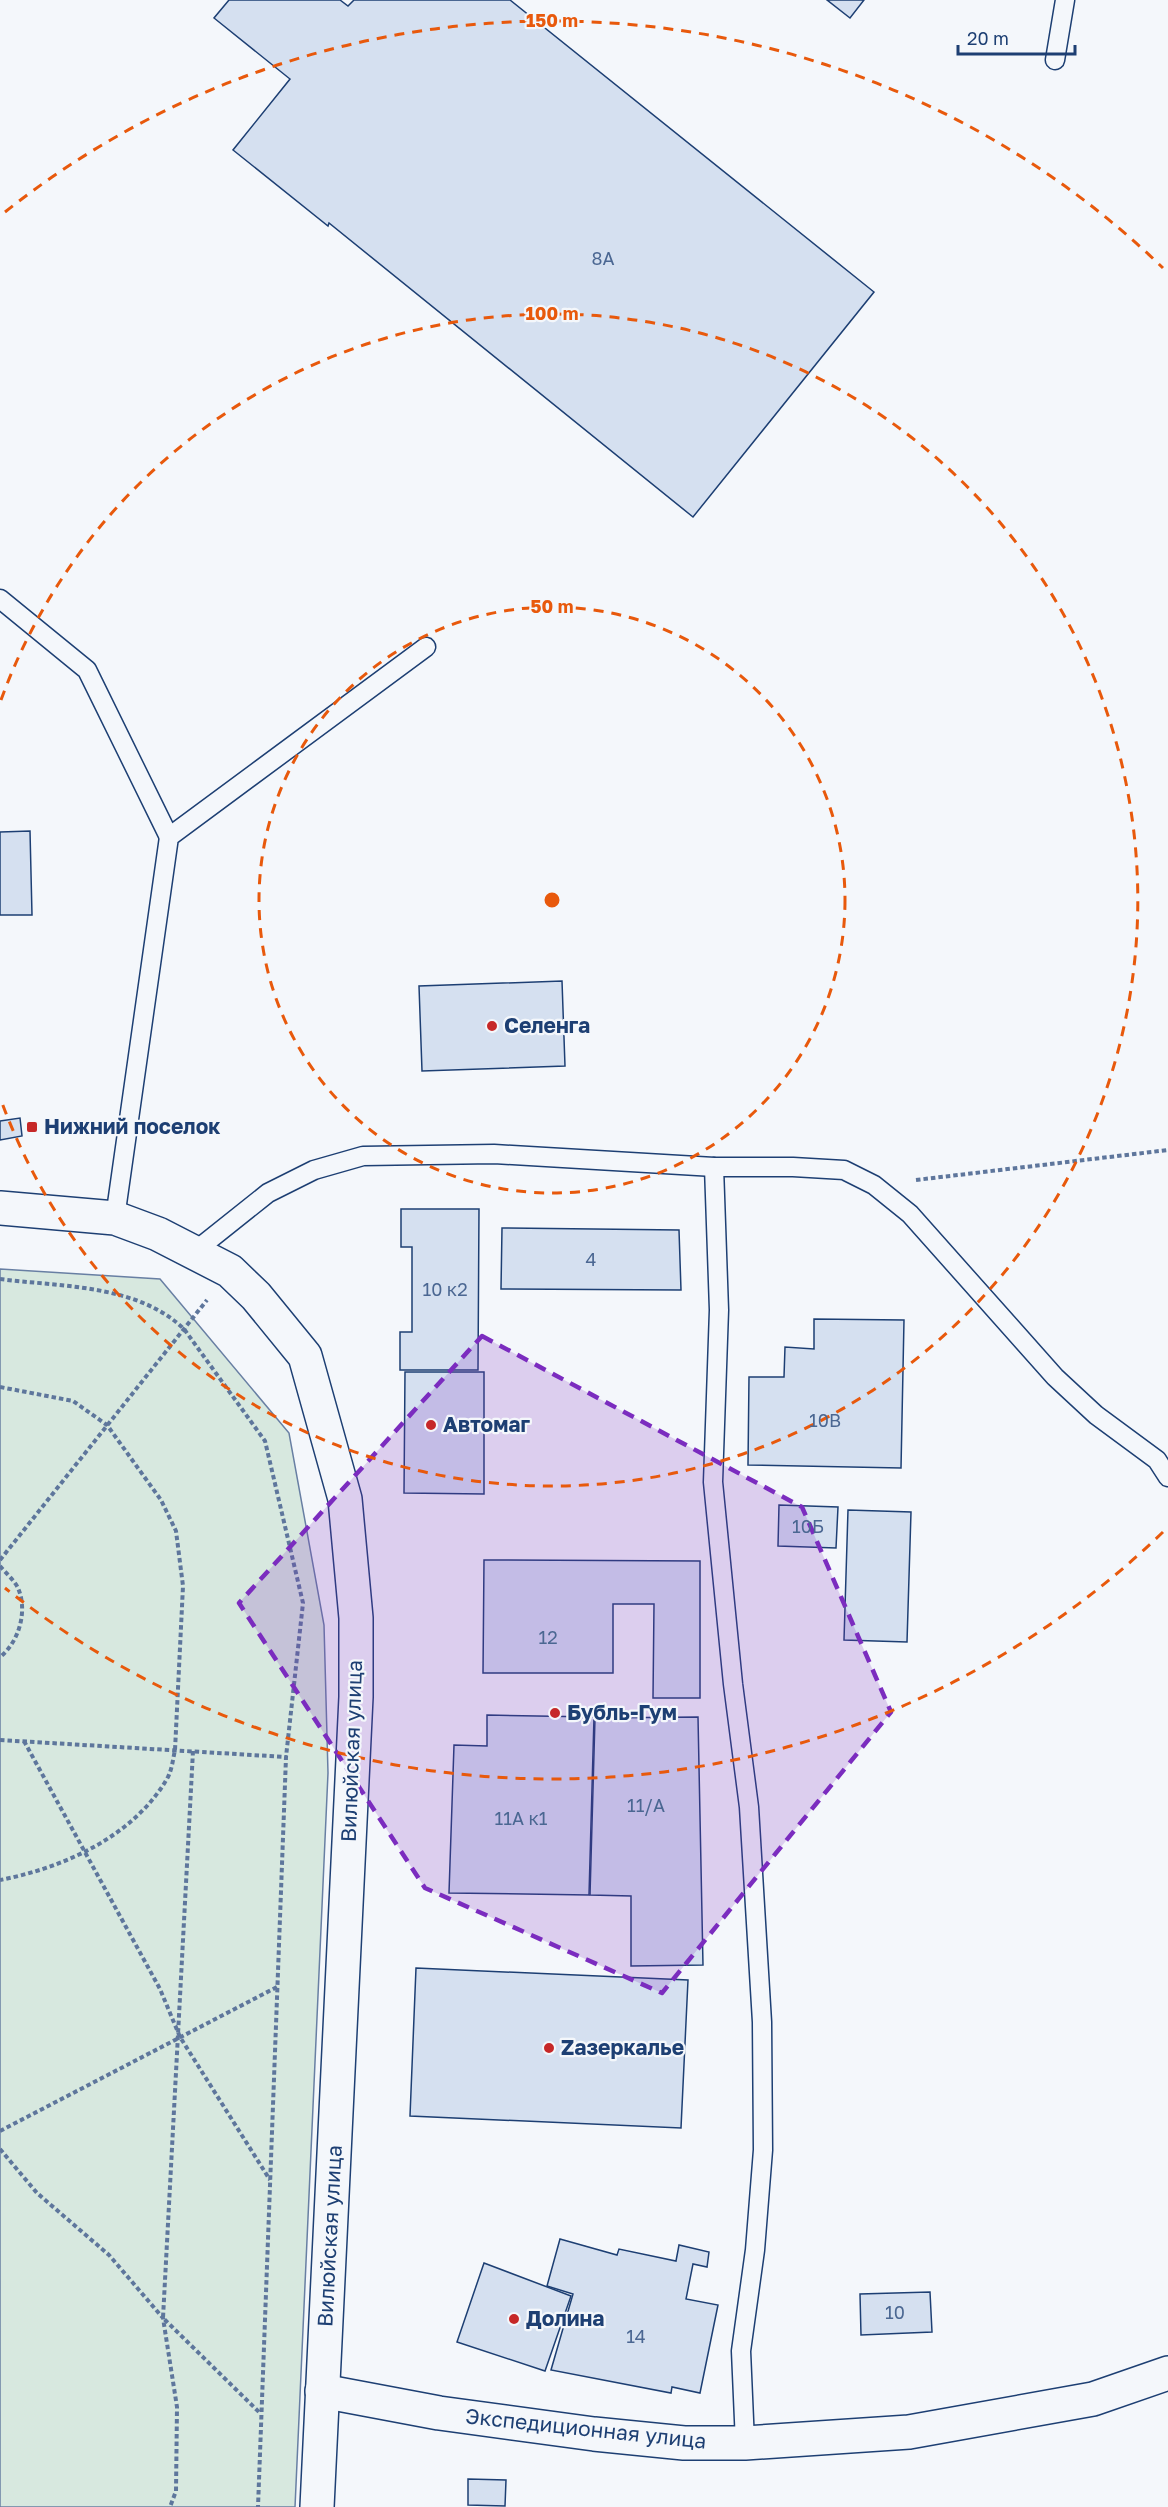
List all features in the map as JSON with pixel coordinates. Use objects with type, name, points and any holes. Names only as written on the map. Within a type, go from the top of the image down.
[{"type":"main road","name":"Вилюйская улица","points":[[0,1208],[115,1218],[158,1234],[230,1271],[256,1296],[305,1356],[345,1499],[356,1618],[356,1697],[317,2507]]},
{"type":"main road","name":"Экспедиционная улица","points":[[322,2391],[439,2413],[594,2434],[684,2443],[745,2443],[909,2432],[1093,2399],[1168,2373]]},
{"type":"lane","points":[[1055,60],[1065,0]]},
{"type":"lane","points":[[0,599],[87,670],[169,837],[115,1218]]},
{"type":"lane","points":[[169,837],[426,647]]},
{"type":"lane","points":[[194,1252],[268,1193],[314,1170],[363,1156],[494,1154],[714,1167],[793,1167],[844,1170],[874,1185],[910,1214],[1055,1377],[1096,1415],[1157,1460],[1168,1477]]},
{"type":"lane","points":[[714,1167],[719,1242],[719,1310],[713,1482],[733,1684],[749,1807],[762,2022],[763,2150],[755,2250],[741,2351],[745,2443]]},
{"type":"path","points":[[874,1185],[1168,1150]]},
{"type":"path","points":[[0,1560],[230,1271]]},
{"type":"path","points":[[0,1279],[126,1295],[175,1320],[184,1329],[265,1441],[303,1603],[286,1757],[258,2507]]},
{"type":"path","points":[[0,1387],[73,1401],[107,1425],[161,1500],[176,1531],[183,1586],[175,1750],[169,1775],[152,1798],[121,1829],[85,1852],[30,1874],[0,1880]]},
{"type":"path","points":[[0,1566],[18,1588],[22,1620],[10,1649],[0,1657]]},
{"type":"path","points":[[0,1740],[286,1757]]},
{"type":"path","points":[[24,1741],[160,1989],[180,2037],[270,2180]]},
{"type":"path","points":[[170,2507],[176,2491],[177,2407],[163,2318],[180,2037],[193,1751]]},
{"type":"path","points":[[0,2131],[277,1987]]},
{"type":"path","points":[[0,2149],[37,2193],[109,2255],[163,2318],[261,2415]]},
{"type":"highlighted area","points":[[482,1336],[802,1507],[891,1712],[662,1993],[425,1888],[239,1603]]},
{"type":"shaded area","points":[[0,1269],[160,1279],[289,1433],[324,1625],[328,1773],[295,2507],[0,2507]]},
{"type":"building","points":[[229,0],[340,0],[348,6],[354,0],[510,0],[874,292],[693,517],[329,223],[328,226],[233,150],[290,79],[214,18]]},
{"type":"building","points":[[827,0],[864,0],[850,18]]},
{"type":"building","points":[[30,831],[32,915],[0,915],[0,832]]},
{"type":"building","name":"Селенга","points":[[562,981],[565,1066],[422,1071],[419,986]]},
{"type":"building","points":[[20,1118],[22,1136],[0,1140],[0,1121]]},
{"type":"building","points":[[401,1209],[479,1209],[478,1370],[400,1370],[400,1332],[412,1332],[412,1247],[401,1247]]},
{"type":"building","points":[[502,1228],[679,1230],[681,1290],[501,1289]]},
{"type":"building","points":[[814,1319],[904,1320],[901,1468],[748,1465],[749,1377],[784,1377],[785,1347],[814,1349]]},
{"type":"building","points":[[405,1372],[484,1372],[484,1494],[404,1493]]},
{"type":"building","points":[[779,1505],[838,1507],[836,1548],[778,1546]]},
{"type":"building","points":[[848,1510],[911,1512],[907,1642],[844,1640]]},
{"type":"building","points":[[484,1560],[700,1561],[700,1698],[653,1698],[654,1604],[613,1604],[613,1673],[483,1673]]},
{"type":"building","points":[[487,1715],[594,1717],[589,1895],[449,1893],[454,1745],[487,1746]]},
{"type":"building","points":[[698,1717],[703,1965],[631,1966],[631,1896],[590,1895],[595,1718]]},
{"type":"building","name":"Zазеркалье","points":[[416,1968],[688,1980],[681,2128],[410,2116]]},
{"type":"building","points":[[560,2239],[617,2255],[619,2249],[676,2261],[679,2245],[709,2252],[707,2267],[693,2264],[686,2299],[718,2305],[700,2393],[672,2387],[671,2393],[551,2370],[573,2294],[547,2286]]},
{"type":"building","name":"Долина","points":[[484,2263],[571,2296],[545,2371],[457,2342]]},
{"type":"building","points":[[930,2292],[932,2332],[861,2335],[860,2294]]},
{"type":"building","points":[[468,2479],[506,2480],[505,2506],[468,2505]]},
{"type":"place","name":"Селенга","points":[[492,1026]]},
{"type":"place","name":"Нижний поселок","points":[[32,1127]]},
{"type":"place","name":"Автомаг","points":[[431,1425]]},
{"type":"place","name":"Бубль-Гум","points":[[555,1713]]},
{"type":"place","name":"Zазеркалье","points":[[549,2048]]},
{"type":"place","name":"Долина","points":[[514,2319]]}]
